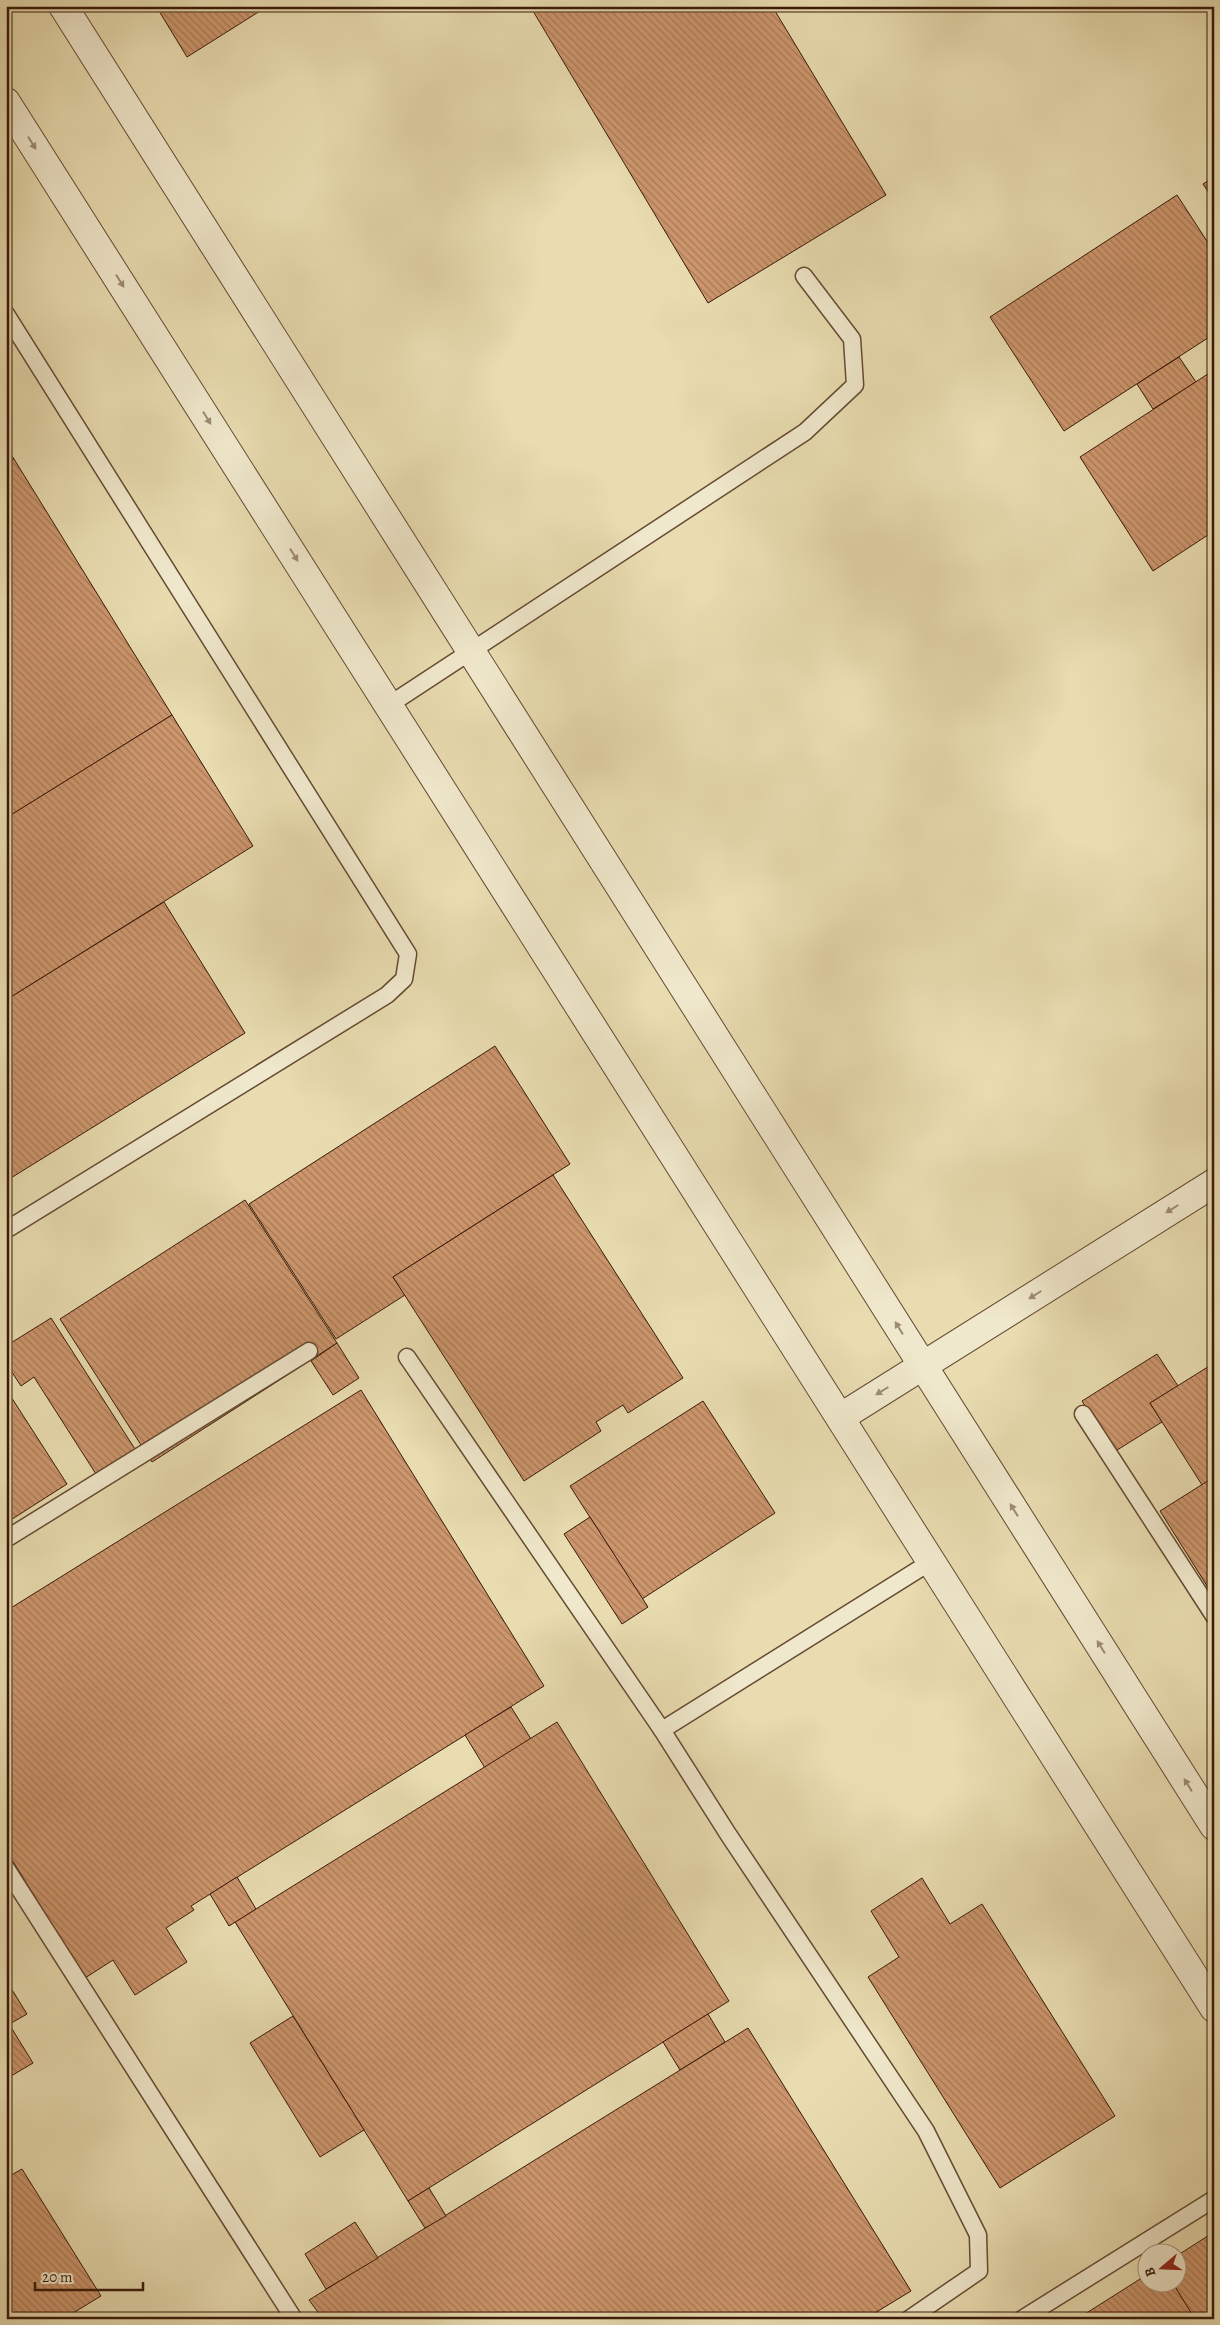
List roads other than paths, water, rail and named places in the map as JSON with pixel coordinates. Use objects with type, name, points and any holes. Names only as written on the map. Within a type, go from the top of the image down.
[{"type":"street","points":[[63,6],[1214,1826]]},
{"type":"street","points":[[6,102],[1214,2008]]},
{"type":"street","points":[[841,1417],[1214,1183]]},
{"type":"lane","points":[[389,704],[805,432],[855,385],[852,339],[804,276]]},
{"type":"lane","points":[[6,314],[408,954],[404,979],[387,995],[6,1230]]},
{"type":"lane","points":[[6,1539],[308,1351]]},
{"type":"lane","points":[[407,1357],[662,1730],[728,1834],[926,2131],[978,2235],[979,2271],[908,2319]]},
{"type":"lane","points":[[1083,1414],[1214,1616]]},
{"type":"lane","points":[[662,1730],[932,1561]]},
{"type":"lane","points":[[6,1868],[294,2319]]},
{"type":"lane","points":[[1022,2319],[1214,2199]]}]
